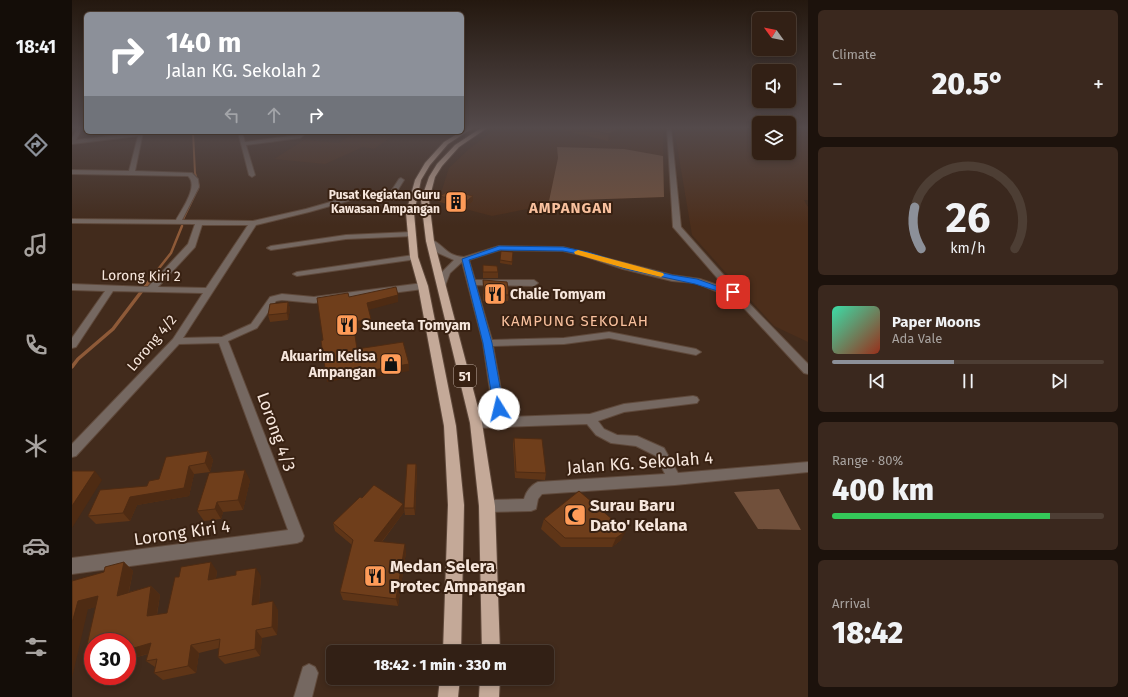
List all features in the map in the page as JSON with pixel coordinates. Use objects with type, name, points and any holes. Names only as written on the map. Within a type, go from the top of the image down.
[{"type":"highway","name":"51","points":[[429,161],[418,180],[410,213],[414,257],[423,286],[450,426],[456,505],[452,645]]},
{"type":"highway","name":"51","points":[[443,161],[432,178],[425,200],[430,241],[476,423],[487,506],[491,645]]},
{"type":"highway","points":[[448,697],[449,685]]},
{"type":"highway","points":[[489,697],[490,685]]},
{"type":"street","points":[[132,173],[134,161]]},
{"type":"street","points":[[248,161],[252,175]]},
{"type":"street","points":[[672,161],[677,227],[733,292],[808,370]]},
{"type":"street","points":[[72,172],[190,174],[195,179],[196,187],[178,222]]},
{"type":"street","points":[[390,197],[401,180]]},
{"type":"street","points":[[72,221],[253,223],[307,211],[349,198],[413,198]]},
{"type":"street","points":[[151,289],[192,245],[199,222]]},
{"type":"street","name":"Lorong 4/2","points":[[72,452],[176,341],[253,223]]},
{"type":"street","points":[[271,248],[346,236],[412,234]]},
{"type":"street","points":[[430,241],[437,249],[462,259],[472,282],[488,343],[501,422]]},
{"type":"street","points":[[442,284],[446,272],[462,259],[499,248],[563,249],[586,254],[626,267],[672,278],[697,282],[721,290],[733,292]]},
{"type":"street","points":[[297,274],[414,257]]},
{"type":"street","points":[[472,282],[534,283]]},
{"type":"street","points":[[176,341],[224,340],[254,326],[273,298],[282,297],[314,300],[423,286]]},
{"type":"street","name":"Lorong Kiri 2","points":[[72,287],[208,291]]},
{"type":"street","points":[[72,346],[111,288]]},
{"type":"street","points":[[488,343],[564,341],[609,335],[696,352]]},
{"type":"street","name":"Lorong 4/3","points":[[224,340],[297,536]]},
{"type":"street","points":[[476,423],[590,419],[624,408],[693,400]]},
{"type":"street","points":[[590,419],[600,432],[615,440],[637,441],[660,452],[676,479]]},
{"type":"street","name":"Jalan KG. Sekolah 4","points":[[487,506],[531,505],[531,497],[538,488],[676,479],[808,467]]},
{"type":"street","name":"Lorong Kiri 4","points":[[72,566],[297,536]]},
{"type":"street","points":[[303,697],[309,673]]},
{"type":"shaded area","points":[[290,161],[333,161],[325,164]]},
{"type":"shaded area","points":[[457,161],[663,161],[664,197],[549,201],[543,206],[492,216],[438,202],[449,168]]},
{"type":"shaded area","points":[[557,161],[663,161],[664,197],[549,201]]},
{"type":"shaded area","points":[[679,161],[808,161],[808,200],[804,200],[808,207],[808,342],[774,326],[692,235]]},
{"type":"shaded area","points":[[779,489],[801,530],[758,529],[734,492]]},
{"type":"building","points":[[450,190],[473,196],[464,203],[440,196]]},
{"type":"building","points":[[501,251],[513,252],[512,262],[500,260]]},
{"type":"building","points":[[483,265],[497,266],[498,272],[483,272]]},
{"type":"building","points":[[483,280],[507,282],[509,295],[484,294]]},
{"type":"building","points":[[396,287],[398,295],[367,303],[371,319],[353,322],[357,349],[403,342],[409,364],[362,372],[361,369],[326,375],[317,298],[348,293],[349,297]]},
{"type":"building","points":[[288,302],[287,313],[268,315],[270,304]]},
{"type":"building","points":[[514,438],[542,439],[546,473],[516,472]]},
{"type":"building","points":[[208,451],[205,463],[189,466],[184,488],[130,497],[123,513],[88,516],[100,490],[147,486],[149,481],[159,479],[166,457]]},
{"type":"building","points":[[407,464],[416,464],[414,508],[404,508]]},
{"type":"building","points":[[245,470],[238,500],[217,502],[215,509],[197,511],[209,473]]},
{"type":"building","points":[[72,471],[95,471],[72,506]]},
{"type":"building","points":[[374,485],[403,504],[374,541],[405,544],[396,599],[340,592],[353,540],[333,523],[360,497],[362,498]]},
{"type":"building","name":"Surau Baru Dato' Kelana","points":[[579,491],[626,531],[616,538],[565,538],[544,519]]},
{"type":"building","points":[[124,562],[117,596],[151,586],[147,616],[167,613],[175,577],[179,577],[181,567],[211,562],[208,580],[236,575],[236,571],[256,568],[252,605],[273,601],[272,627],[256,630],[255,649],[218,657],[220,639],[191,645],[188,666],[154,673],[157,659],[146,661],[151,643],[136,647],[136,633],[90,633],[98,596],[78,601],[72,623],[72,581],[104,572],[105,567]]},
{"type":"waterway","points":[[194,161],[195,173],[199,186],[197,191]]},
{"type":"waterway","points":[[183,219],[197,190]]},
{"type":"waterway","points":[[156,272],[171,253],[182,226]]},
{"type":"waterway","points":[[72,367],[78,359],[113,329],[157,271]]},
{"type":"slow traffic","points":[[578,252],[626,267],[661,275]]},
{"type":"place","name":"Pusat Kegiatan Guru Kawasan Ampangan","points":[[456,202]]},
{"type":"place","name":"Chalie Tomyam","points":[[495,294]]},
{"type":"place","name":"Suneeta Tomyam","points":[[347,325]]},
{"type":"place","name":"Akuarim Kelisa Ampangan","points":[[391,364]]},
{"type":"place","name":"Surau Baru Dato' Kelana","points":[[575,515]]},
{"type":"place","name":"Medan Selera Protec Ampangan","points":[[375,576]]},
{"type":"district","name":"AMPANGAN","points":[[571,208]]},
{"type":"district","name":"KAMPUNG SEKOLAH","points":[[575,321]]},
{"type":"route","points":[[499,409],[488,343],[465,259],[499,248],[533,247],[563,249],[604,259],[626,267],[672,278],[697,282],[721,290],[733,292]]}]
